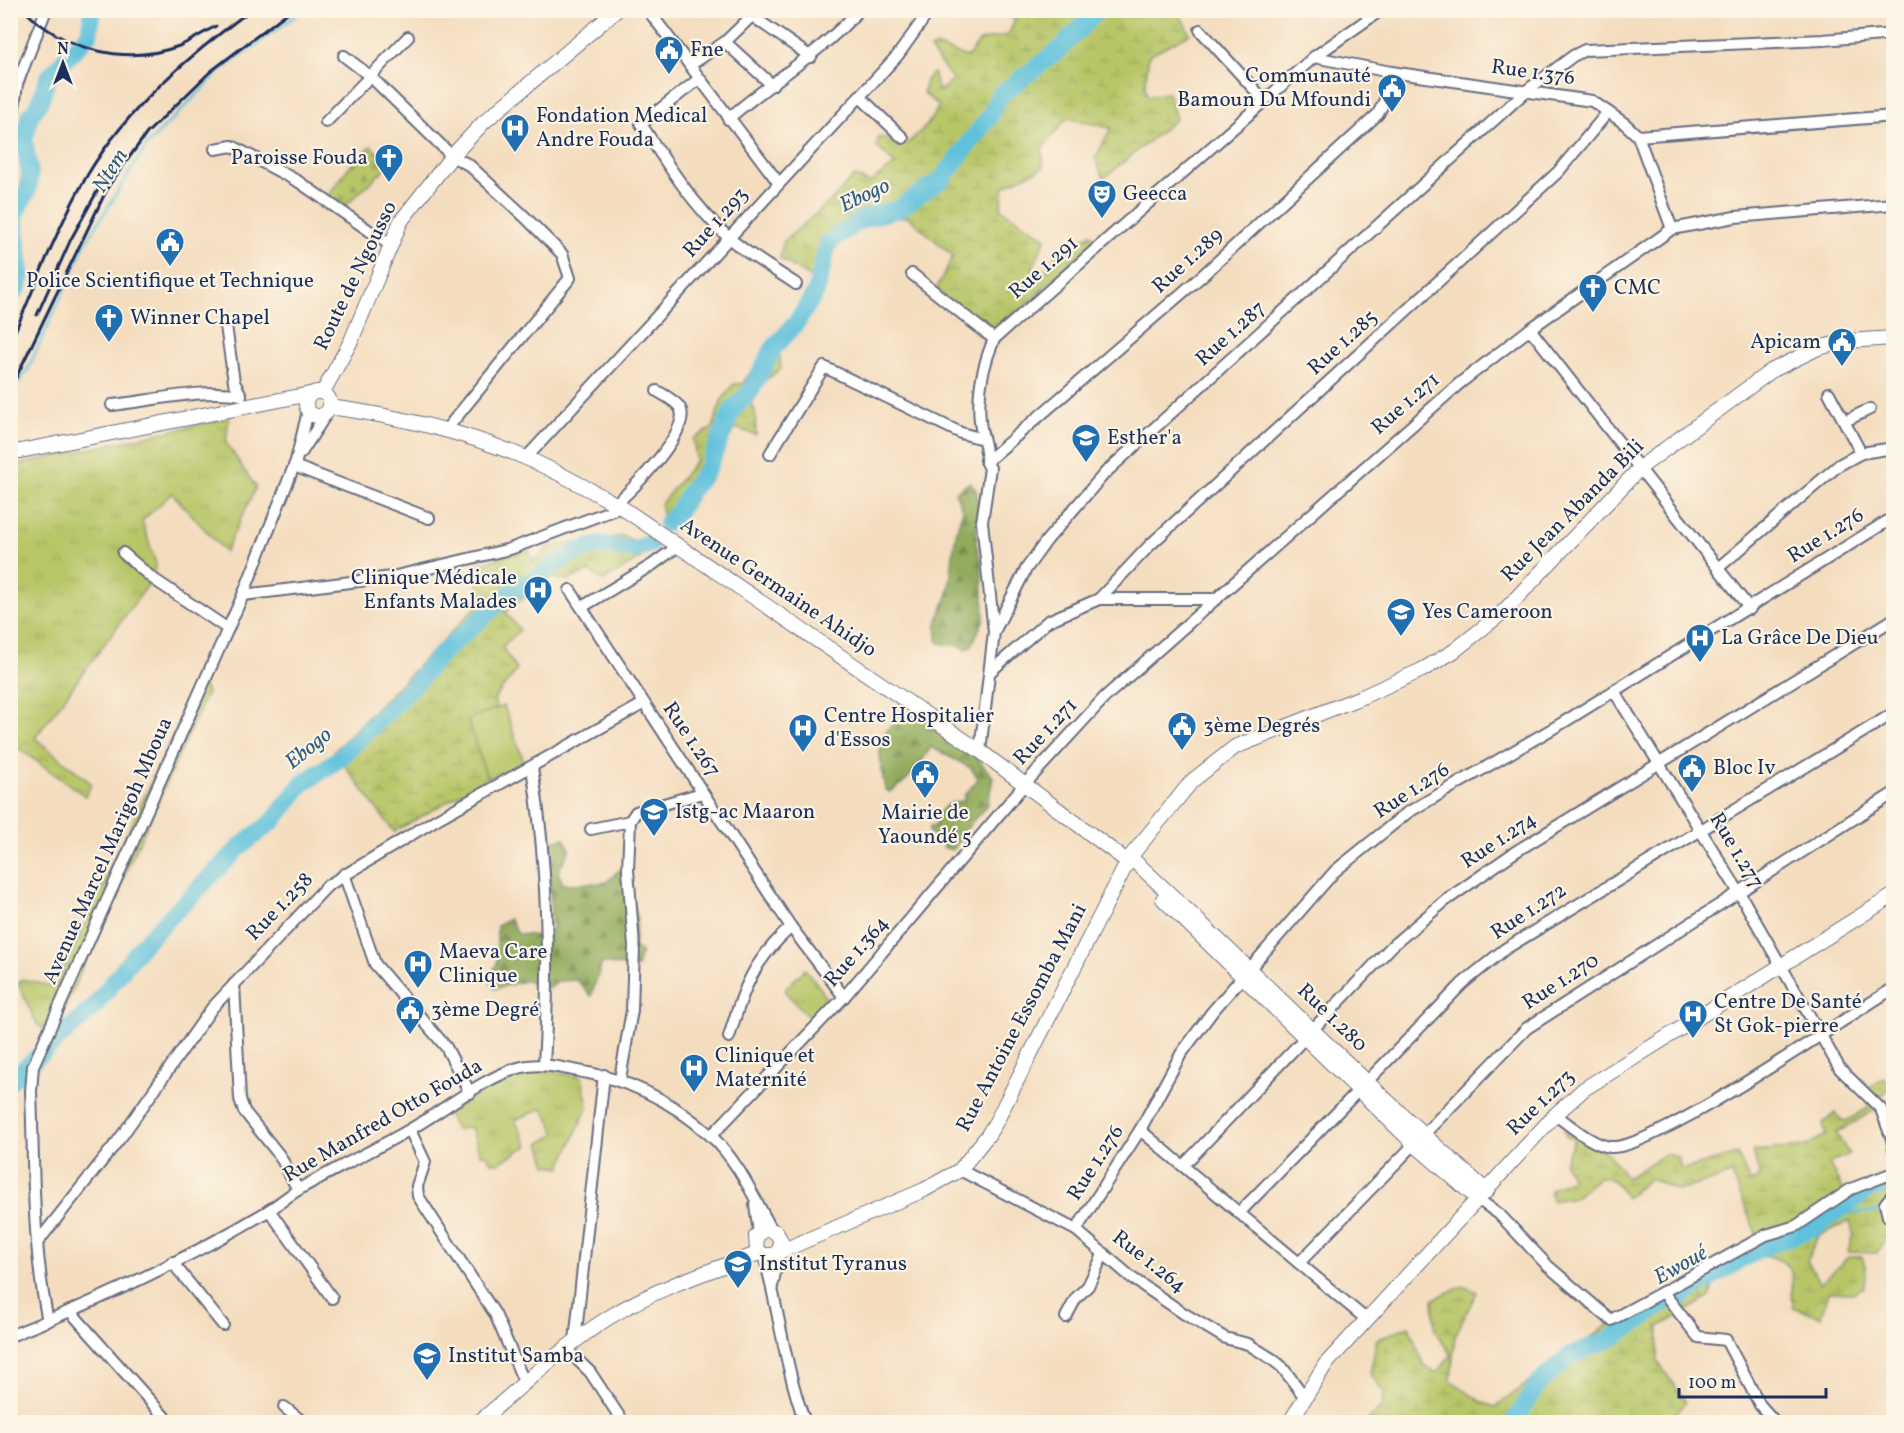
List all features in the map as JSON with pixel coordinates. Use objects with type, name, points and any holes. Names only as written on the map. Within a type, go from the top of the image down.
[{"type":"main road","name":"Route de Ngousso","points":[[319,403],[351,341],[401,221],[452,156],[520,89],[617,10]]},
{"type":"main road","name":"Rue Jean Abanda Bili","points":[[1128,861],[1192,781],[1236,747],[1344,705],[1422,670],[1478,632],[1503,612],[1641,467],[1771,371],[1818,348],[1847,341],[1893,338]]},
{"type":"main road","name":"Avenue Germaine Ahidjo","points":[[319,403],[445,431],[526,458],[618,506],[980,751],[1128,861]]},
{"type":"main road","points":[[10,453],[260,405],[319,403]]},
{"type":"main road","name":"Rue 1.280","points":[[1128,861],[1418,1139],[1483,1196]]},
{"type":"main road","name":"Rue Antoine Essomba Mani","points":[[779,1250],[914,1195],[960,1170],[988,1136],[996,1122],[1128,861]]},
{"type":"main road","name":"Rue 1.273","points":[[1290,1422],[1324,1365],[1483,1196],[1555,1115],[1601,1076],[1782,966],[1893,895]]},
{"type":"main road","points":[[479,1422],[571,1345],[627,1307],[724,1265],[764,1241],[815,1236]]},
{"type":"main road","points":[[764,1241],[781,1241],[779,1250]]},
{"type":"street","points":[[10,138],[17,84],[46,10]]},
{"type":"street","points":[[648,10],[728,119],[778,182]]},
{"type":"street","points":[[728,119],[812,57],[859,10]]},
{"type":"street","name":"Rue 1.293","points":[[526,458],[730,239],[778,182],[898,55],[930,10]]},
{"type":"street","name":"Rue 1.291","points":[[994,339],[1314,57],[1381,10]]},
{"type":"street","points":[[690,65],[726,42],[755,13],[812,57]]},
{"type":"street","points":[[1200,30],[1264,100]]},
{"type":"street","name":"Rue 1.287","points":[[994,632],[1026,569],[1047,540],[1105,473],[1526,92],[1573,56],[1586,50],[1823,40],[1893,34]]},
{"type":"street","points":[[326,122],[408,38]]},
{"type":"street","points":[[726,42],[772,85]]},
{"type":"street","points":[[344,57],[370,76],[452,156],[469,165],[562,254],[570,278],[445,431]]},
{"type":"street","name":"Rue 1.376","points":[[1314,57],[1391,72],[1592,101],[1624,123],[1638,136]]},
{"type":"street","name":"Rue 1.289","points":[[986,462],[1203,275],[1377,114],[1386,96],[1391,72]]},
{"type":"street","points":[[699,79],[641,124],[673,173],[730,239],[796,284]]},
{"type":"street","points":[[859,96],[903,138]]},
{"type":"street","name":"Rue 1.285","points":[[1099,599],[1150,545],[1558,172],[1608,112]]},
{"type":"street","points":[[1672,229],[1638,136],[1893,116]]},
{"type":"street","points":[[215,149],[231,146],[299,182],[390,245]]},
{"type":"street","name":"Rue 1.271","points":[[1024,785],[1105,697],[1460,383],[1530,329],[1672,229],[1702,221],[1735,217],[1893,204]]},
{"type":"street","points":[[912,274],[994,339],[987,356],[979,404],[983,439],[987,451],[986,462],[990,468],[984,501],[983,544],[994,632],[991,671],[982,715],[980,751]]},
{"type":"street","points":[[112,405],[214,393],[240,394],[234,382],[226,326]]},
{"type":"street","points":[[1530,329],[1641,467],[1750,609]]},
{"type":"street","points":[[770,454],[824,367],[961,433],[983,439]]},
{"type":"street","points":[[243,595],[403,574],[510,549],[618,506],[633,491],[665,449],[682,417],[680,408],[657,391]]},
{"type":"street","points":[[1830,393],[1861,453]]},
{"type":"street","points":[[319,403],[295,463],[429,518]]},
{"type":"street","name":"Avenue Marcel Marigoh Mboua","points":[[48,1321],[37,1243],[31,1091],[33,1066],[228,630],[319,403]]},
{"type":"street","points":[[1845,421],[1870,408]]},
{"type":"street","points":[[1718,568],[1839,465],[1861,453],[1893,448]]},
{"type":"street","name":"Rue 1.276","points":[[1076,1230],[1140,1130],[1181,1054],[1246,972],[1335,871],[1407,813],[1750,609],[1893,517]]},
{"type":"street","points":[[582,607],[652,565],[678,546]]},
{"type":"street","points":[[123,553],[152,578],[228,630]]},
{"type":"street","name":"Rue 1.267","points":[[570,590],[791,927],[844,998]]},
{"type":"street","points":[[991,671],[1029,635],[1048,621],[1099,599],[1217,599]]},
{"type":"street","name":"Rue 1.274","points":[[1182,1166],[1393,945],[1444,901],[1515,852],[1893,619]]},
{"type":"street","name":"Rue 1.277","points":[[1614,691],[1740,894],[1847,1078],[1881,1109],[1892,1139],[1893,1150]]},
{"type":"street","name":"Rue 1.258","points":[[37,1243],[121,1137],[212,1008],[327,886],[344,874],[643,704]]},
{"type":"street","name":"Rue 1.272","points":[[1239,1213],[1463,983],[1505,949],[1893,713]]},
{"type":"street","points":[[532,768],[539,810],[547,931],[548,998],[544,1065]]},
{"type":"street","name":"Rue 1.364","points":[[711,1136],[844,998],[1024,785]]},
{"type":"street","points":[[620,1079],[633,1010],[634,946],[628,870],[630,821],[636,812],[702,793]]},
{"type":"street","name":"Rue 1.270","points":[[1299,1263],[1527,1028],[1611,972],[1740,894],[1893,794]]},
{"type":"street","points":[[591,829],[630,821]]},
{"type":"street","points":[[344,874],[375,964],[442,1042],[470,1093]]},
{"type":"street","points":[[729,1037],[753,969],[771,944],[791,927]]},
{"type":"street","points":[[234,984],[240,1099],[244,1111],[280,1156],[298,1190]]},
{"type":"street","points":[[1555,1115],[1598,1143],[1611,1147],[1625,1144],[1670,1126],[1776,1064],[1820,1033],[1893,988]]},
{"type":"street","name":"Rue Manfred Otto Fouda","points":[[10,1336],[70,1311],[172,1262],[269,1210],[298,1190],[410,1130],[470,1093],[515,1069],[544,1065],[620,1079],[652,1094],[711,1136],[738,1168],[755,1198],[764,1241]]},
{"type":"street","points":[[604,1075],[571,1345],[623,1422]]},
{"type":"street","points":[[410,1130],[425,1162],[417,1186],[418,1196],[495,1314],[525,1384]]},
{"type":"street","points":[[1140,1130],[1367,1320]]},
{"type":"street","points":[[1775,1422],[1760,1405],[1726,1340],[1698,1337],[1688,1320],[1677,1311],[1664,1293],[1766,1235],[1796,1226],[1851,1189],[1893,1174],[1893,1163]]},
{"type":"street","name":"Rue 1.264","points":[[960,1170],[1076,1230],[1132,1278],[1183,1313],[1225,1338],[1248,1344],[1272,1359],[1286,1371],[1304,1396]]},
{"type":"street","points":[[1891,1216],[1885,1204],[1893,1193]]},
{"type":"street","name":"Rue 1.280","points":[[1483,1196],[1548,1266],[1611,1320],[1664,1293]]},
{"type":"street","points":[[269,1210],[332,1298]]},
{"type":"street","points":[[764,1241],[784,1354],[805,1422]]},
{"type":"street","points":[[772,1286],[779,1250]]},
{"type":"street","points":[[1066,1317],[1076,1298],[1088,1286],[1104,1253]]},
{"type":"street","points":[[172,1262],[223,1325]]},
{"type":"street","points":[[70,1311],[169,1422]]},
{"type":"street","points":[[284,1407],[303,1422]]},
{"type":"green space","points":[[1005,11],[1178,11],[1190,34],[1149,55],[1145,86],[1147,96],[1168,93],[1176,119],[1104,178],[1095,159],[1111,128],[1067,118],[1042,149],[1044,167],[1004,186],[1001,209],[1046,238],[1032,269],[1049,270],[1056,254],[1091,234],[1096,239],[993,336],[980,336],[976,333],[937,288],[953,256],[908,217],[879,219],[830,246],[822,292],[813,310],[779,349],[781,369],[759,385],[751,404],[755,410],[756,435],[736,428],[702,478],[688,507],[662,517],[661,504],[696,460],[693,439],[713,428],[721,401],[734,384],[742,384],[809,292],[812,278],[780,259],[783,242],[834,198],[854,176],[870,183],[895,164],[876,146],[879,137],[908,143],[928,124],[939,106],[923,93],[926,80],[933,73],[939,91],[953,80],[930,49],[936,46],[967,57],[980,41],[1008,35],[1015,20]]},
{"type":"green space","points":[[371,146],[389,165],[343,208],[328,196],[348,168]]},
{"type":"green space","points":[[229,418],[226,443],[256,487],[225,552],[172,493],[142,521],[156,564],[151,581],[35,738],[92,784],[85,796],[11,743],[11,466]]},
{"type":"green space","points":[[970,482],[976,490],[980,508],[978,508],[976,544],[981,560],[984,619],[971,647],[966,649],[938,642],[937,627],[947,595],[955,539],[963,511],[955,492]]},
{"type":"green space","points":[[623,536],[654,549],[604,581],[589,571],[569,580],[551,578],[505,612],[520,630],[502,647],[517,670],[494,699],[511,765],[394,832],[334,751],[481,602],[476,565],[528,549],[533,561],[546,551],[547,547]]},
{"type":"green space","points":[[204,685],[207,693],[52,1035],[37,1024],[18,984],[22,979],[55,987],[196,687]]},
{"type":"green space","points":[[504,706],[525,765],[487,778],[467,719]]},
{"type":"green space","points":[[918,711],[934,729],[975,756],[993,777],[988,804],[970,824],[953,850],[945,848],[929,832],[930,827],[935,827],[938,816],[944,808],[952,803],[964,801],[964,796],[978,779],[971,768],[931,747],[918,767],[902,784],[889,792],[885,789],[880,761],[882,740],[893,724]]},
{"type":"green space","points":[[564,838],[570,849],[558,872],[563,884],[607,882],[619,870],[623,874],[637,917],[634,946],[641,952],[637,968],[602,963],[591,996],[577,980],[560,981],[542,993],[528,980],[495,989],[489,980],[497,963],[497,926],[509,919],[518,934],[541,936],[552,929],[547,842]]},
{"type":"green space","points":[[805,969],[826,999],[819,1012],[811,1015],[807,1015],[786,993],[786,988]]},
{"type":"green space","points":[[537,1069],[582,1077],[588,1106],[561,1167],[547,1165],[540,1143],[556,1134],[543,1108],[515,1120],[528,1146],[498,1163],[491,1162],[487,1155],[480,1154],[471,1127],[456,1130],[447,1113],[513,1073]]},
{"type":"green space","points":[[1884,1078],[1889,1085],[1893,1082],[1893,1087],[1876,1100],[1880,1107],[1836,1133],[1849,1154],[1829,1163],[1845,1194],[1893,1176],[1893,1233],[1877,1253],[1848,1252],[1853,1234],[1850,1221],[1818,1236],[1807,1260],[1820,1284],[1848,1257],[1862,1257],[1866,1269],[1864,1287],[1853,1293],[1828,1292],[1821,1317],[1793,1307],[1790,1269],[1780,1260],[1771,1257],[1758,1253],[1713,1282],[1710,1297],[1659,1327],[1658,1362],[1686,1402],[1668,1422],[1366,1422],[1382,1407],[1384,1392],[1370,1374],[1377,1339],[1409,1326],[1424,1365],[1437,1373],[1451,1355],[1435,1331],[1433,1299],[1463,1286],[1477,1292],[1455,1336],[1451,1380],[1481,1402],[1495,1407],[1608,1325],[1755,1245],[1757,1236],[1732,1174],[1678,1191],[1650,1178],[1626,1198],[1612,1180],[1599,1177],[1576,1197],[1552,1201],[1550,1190],[1572,1179],[1564,1163],[1574,1140],[1566,1136],[1564,1129],[1608,1153],[1627,1178],[1665,1154],[1678,1157],[1681,1170],[1737,1154],[1750,1182],[1760,1177],[1753,1151],[1804,1147],[1826,1135],[1823,1123],[1835,1113],[1846,1122],[1871,1106],[1866,1090]]},
{"type":"waterway","points":[[10,297],[18,287],[21,278],[15,219],[16,211],[28,190],[30,173],[24,141],[30,116],[39,104],[48,78],[89,34],[93,10]]},
{"type":"waterway","name":"Ntem","points":[[10,398],[13,389],[28,369],[85,244],[146,146],[220,71],[303,10]]},
{"type":"waterway","name":"Ebogo","points":[[667,523],[678,512],[690,491],[706,472],[733,409],[750,392],[773,349],[796,323],[816,292],[828,243],[862,219],[898,209],[942,179],[990,116],[999,96],[1060,49],[1098,10]]},
{"type":"waterway","name":"Ebogo","points":[[10,1081],[93,1008],[144,943],[242,845],[273,821],[301,785],[340,758],[413,686],[442,653],[514,590],[540,576],[561,560],[589,547],[605,545],[633,550],[650,544]]},
{"type":"waterway","name":"Ewoué","points":[[1514,1422],[1540,1382],[1571,1355],[1613,1338],[1667,1301],[1678,1298],[1755,1251],[1813,1228],[1867,1191],[1894,1180]]},
{"type":"waterway","points":[[1843,1209],[1857,1213],[1883,1211]]},
{"type":"railway","points":[[24,10],[40,24],[76,44],[96,51],[117,54],[158,52],[184,44],[216,26]]},
{"type":"railway","points":[[10,343],[66,215],[104,150],[161,84],[251,10]]},
{"type":"railway","points":[[10,390],[109,185],[147,133],[210,72],[291,10]]},
{"type":"railway","points":[[37,315],[71,239],[99,188]]},
{"type":"place","name":"Fne","points":[[669,76]]},
{"type":"place","name":"Communauté Bamoun Du Mfoundi","points":[[1392,114]]},
{"type":"place","name":"Fondation Medical Andre Fouda","points":[[515,154]]},
{"type":"place","name":"Paroisse Fouda","points":[[389,184]]},
{"type":"place","name":"Geecca","points":[[1102,220]]},
{"type":"place","name":"Police Scientifique et Technique","points":[[170,268]]},
{"type":"place","name":"CMC","points":[[1593,314]]},
{"type":"place","name":"Winner Chapel","points":[[109,344]]},
{"type":"place","name":"Apicam","points":[[1842,368]]},
{"type":"place","name":"Esther'a","points":[[1086,464]]},
{"type":"place","name":"Clinique Médicale Enfants Malades","points":[[538,616]]},
{"type":"place","name":"Yes Cameroon","points":[[1401,638]]},
{"type":"place","name":"La Grâce De Dieu","points":[[1700,664]]},
{"type":"place","name":"3ème Degrés","points":[[1182,752]]},
{"type":"place","name":"Centre Hospitalier d'Essos","points":[[803,754]]},
{"type":"place","name":"Bloc Iv","points":[[1692,794]]},
{"type":"place","name":"Mairie de Yaoundé 5","points":[[925,800]]},
{"type":"place","name":"Istg-ac Maaron","points":[[654,838]]},
{"type":"place","name":"Maeva Care Clinique","points":[[418,990]]},
{"type":"place","name":"3ème Degré","points":[[410,1036]]},
{"type":"place","name":"Centre De Santé St Gok-pierre","points":[[1693,1040]]},
{"type":"place","name":"Clinique et Maternité","points":[[694,1094]]},
{"type":"place","name":"Institut Tyranus","points":[[738,1290]]},
{"type":"place","name":"Institut Samba","points":[[427,1382]]}]
